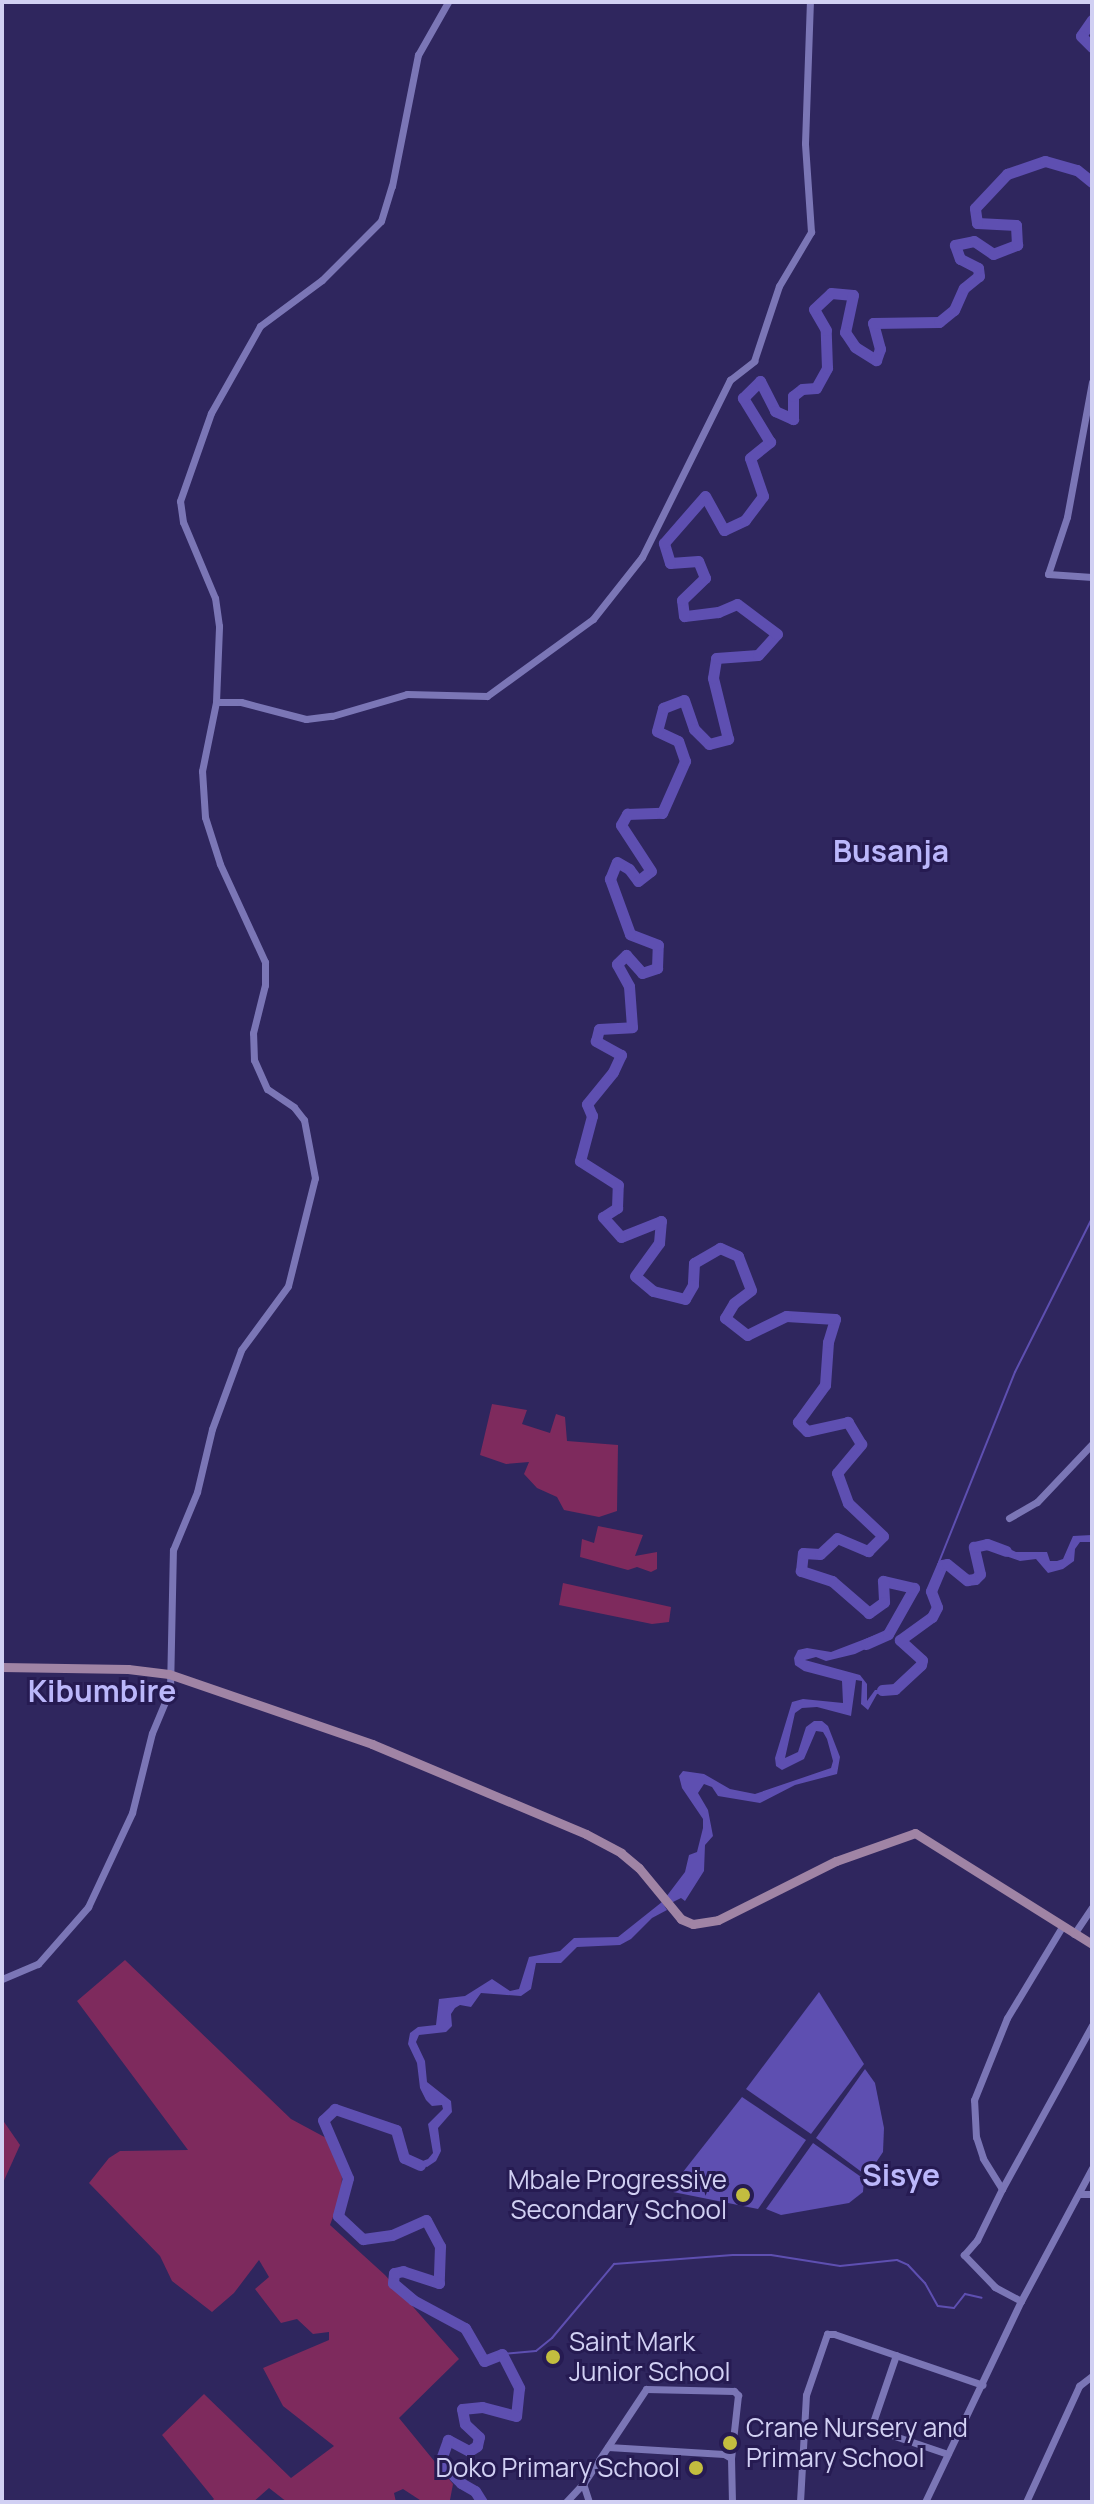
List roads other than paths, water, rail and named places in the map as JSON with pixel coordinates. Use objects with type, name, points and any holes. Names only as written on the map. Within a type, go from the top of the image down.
[{"type":"street","points":[[2,1979],[38,1964],[92,1901],[132,1813],[152,1733],[170,1690],[175,1611],[173,1550],[197,1492],[212,1429],[241,1350],[288,1286],[315,1178],[304,1120],[294,1107],[267,1089],[254,1060],[253,1033],[265,985],[265,962],[220,864],[202,800],[202,771],[216,702],[217,610],[210,585],[183,522],[180,501],[211,413],[260,326],[322,280],[381,221],[392,186],[418,55],[448,2]]},
{"type":"street","points":[[216,702],[241,702],[306,719],[332,716],[407,694],[487,696],[593,619],[642,557],[730,380],[754,361],[777,292],[811,232],[805,143],[810,2]]},
{"type":"street","points":[[1092,382],[1067,517],[1048,574],[1092,577]]},
{"type":"street","points":[[1009,1518],[1037,1502],[1092,1444]]},
{"type":"street","points":[[2,1667],[116,1668],[169,1674],[372,1744],[586,1834],[628,1857],[681,1919],[693,1924],[718,1920],[836,1861],[915,1833],[1092,1944]]},
{"type":"street","points":[[1074,1934],[1092,1907]]},
{"type":"street","points":[[1002,2189],[983,2158],[976,2137],[974,2100],[1007,2018],[1062,1927]]},
{"type":"street","points":[[1021,2301],[995,2287],[964,2255],[977,2240],[1092,2025]]},
{"type":"street","points":[[925,2502],[1021,2301],[1092,2168]]},
{"type":"street","points":[[1079,2194],[1092,2194]]},
{"type":"street","points":[[800,2502],[806,2395],[823,2339],[834,2334],[983,2385]]},
{"type":"street","points":[[896,2355],[871,2428],[948,2454]]},
{"type":"street","points":[[1026,2502],[1079,2386],[1092,2376]]},
{"type":"street","points":[[566,2502],[583,2484],[646,2389],[734,2391],[738,2395],[731,2458],[732,2502]]},
{"type":"street","points":[[608,2447],[731,2458]]},
{"type":"street","points":[[583,2484],[589,2502]]},
{"type":"waterway","points":[[1092,20],[1081,36],[1092,47]]},
{"type":"waterway","points":[[866,1644],[888,1634],[914,1588],[883,1581],[884,1602],[869,1613],[832,1581],[801,1571],[803,1553],[820,1554],[837,1538],[868,1551],[883,1536],[848,1503],[837,1473],[861,1444],[848,1422],[807,1431],[798,1422],[825,1385],[828,1342],[835,1319],[786,1316],[747,1335],[725,1318],[734,1303],[751,1290],[738,1256],[720,1248],[694,1263],[693,1285],[685,1299],[653,1291],[635,1276],[659,1243],[661,1221],[621,1237],[603,1217],[617,1208],[618,1185],[580,1161],[592,1116],[587,1104],[613,1072],[621,1055],[596,1041],[599,1029],[632,1027],[629,986],[617,964],[626,955],[642,973],[657,968],[658,945],[630,934],[610,879],[617,862],[629,869],[638,881],[651,871],[621,825],[627,814],[662,813],[685,761],[678,741],[657,731],[663,708],[684,700],[694,729],[709,744],[728,739],[713,678],[716,658],[758,655],[777,634],[737,604],[718,612],[684,616],[682,600],[705,578],[698,561],[670,563],[664,543],[705,496],[724,530],[745,520],[763,496],[750,458],[770,442],[743,398],[760,381],[775,411],[793,419],[793,396],[802,389],[816,388],[827,368],[826,330],[814,309],[831,293],[853,295],[845,332],[855,347],[876,360],[880,349],[873,323],[939,322],[954,310],[964,288],[979,276],[978,268],[960,259],[955,245],[974,241],[993,254],[1017,245],[1016,225],[977,223],[975,208],[1007,174],[1045,161],[1077,170],[1092,182]]},
{"type":"waterway","points":[[942,1565],[939,1562],[1015,1372],[1092,1218]]},
{"type":"waterway","points":[[882,1690],[895,1689],[921,1665],[922,1660],[900,1640],[932,1617],[937,1607],[931,1591],[942,1565],[947,1564],[967,1580],[975,1579],[980,1574],[974,1547],[987,1544],[1006,1551]]},
{"type":"waterway","points":[[420,2165],[404,2158],[396,2130],[335,2109],[323,2120],[348,2178],[338,2216],[363,2239],[392,2235],[426,2220],[440,2246],[439,2283],[403,2271],[394,2273],[393,2283],[413,2300],[465,2328],[484,2361],[502,2354],[519,2388],[516,2416],[482,2407],[462,2409],[465,2424],[479,2437],[477,2446],[469,2451],[448,2440],[440,2462],[461,2483],[475,2491],[482,2502]]},
{"type":"waterway","points":[[502,2354],[536,2351],[552,2338],[614,2264],[733,2255],[771,2255],[840,2266],[897,2260],[908,2265],[925,2283],[938,2306],[954,2308],[965,2294],[982,2298]]},
{"type":"place","name":"Mbale Progressive Secondary School","points":[[743,2195]]},
{"type":"place","name":"Saint Mark Junior School","points":[[553,2357]]},
{"type":"place","name":"Crane Nursery and Primary School","points":[[730,2443]]},
{"type":"place","name":"Doko Primary School","points":[[696,2468]]},
{"type":"district","name":"Busanja","points":[[891,851]]},
{"type":"district","name":"Kibumbire","points":[[102,1691]]},
{"type":"district","name":"Sisye","points":[[901,2175]]}]
